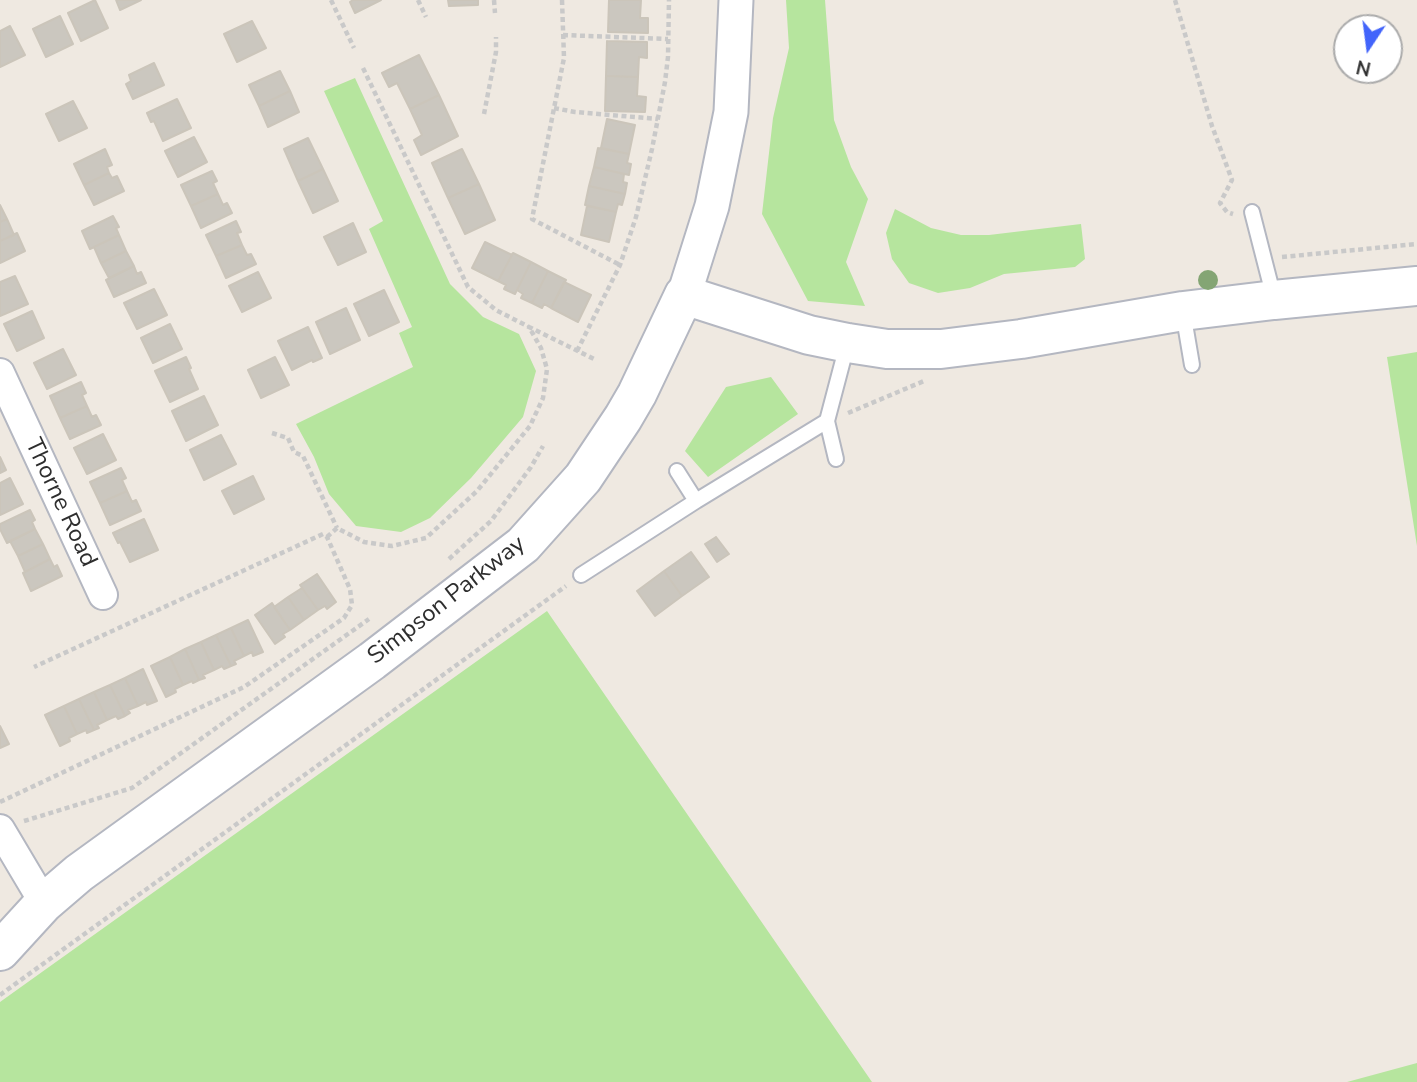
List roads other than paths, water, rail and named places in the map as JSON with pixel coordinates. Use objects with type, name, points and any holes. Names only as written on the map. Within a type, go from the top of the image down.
[{"type":"main road","points":[[684,295],[809,335],[887,349],[942,349],[1021,339],[1183,311],[1417,286]]},
{"type":"main road","name":"Simpson Parkway","points":[[0,951],[44,903],[79,873],[372,661],[523,545],[583,478],[623,418],[684,295]]},
{"type":"street","name":"Simpson Parkway","points":[[684,295],[712,206],[731,112],[736,0]]},
{"type":"street","name":"Thorne Road","points":[[0,373],[103,595]]},
{"type":"street","points":[[0,829],[44,903]]},
{"type":"lane","points":[[1253,216],[1274,300]]},
{"type":"lane","points":[[1183,311],[1192,365]]},
{"type":"lane","points":[[836,458],[827,421],[848,343]]},
{"type":"lane","points":[[581,575],[827,421]]},
{"type":"lane","points":[[677,471],[696,501]]}]
